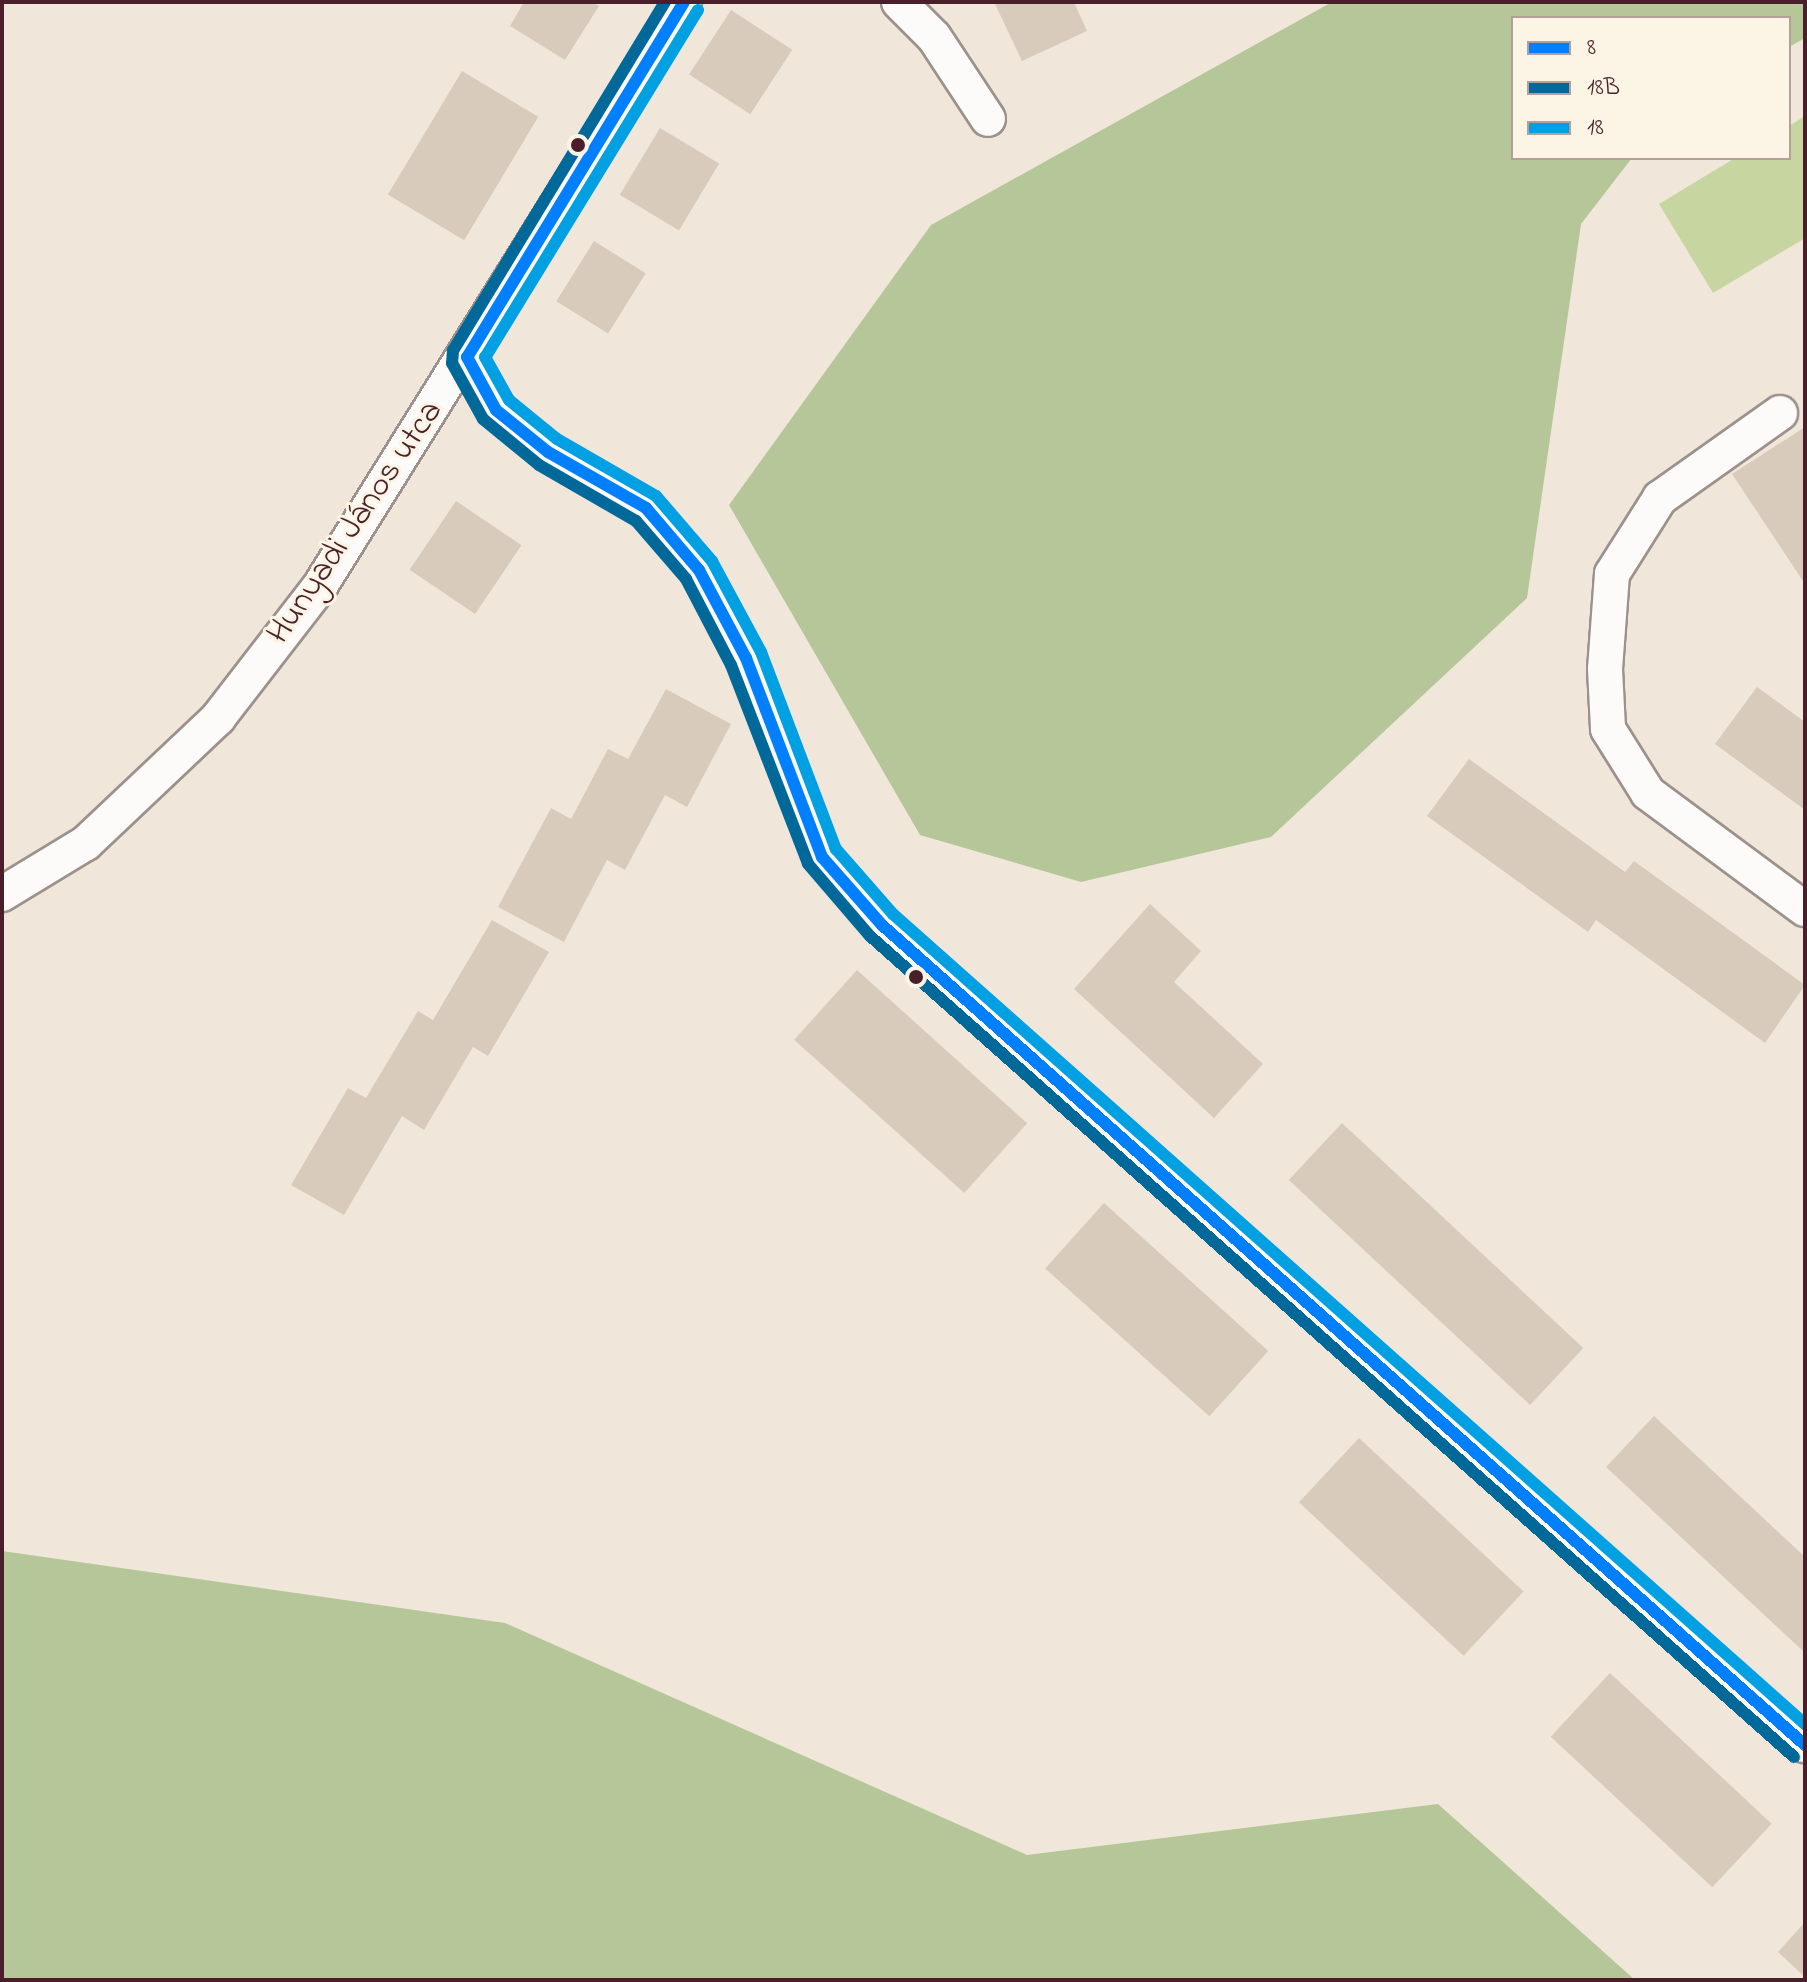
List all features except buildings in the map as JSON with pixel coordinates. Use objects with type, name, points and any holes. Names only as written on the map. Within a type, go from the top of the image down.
[{"type":"street","name":"Hunyadi János utca","points":[[2,894],[86,843],[218,718],[320,586],[467,357],[684,2]]},
{"type":"street","points":[[899,2],[934,37],[988,119]]},
{"type":"street","points":[[467,357],[496,410],[548,452],[646,508],[699,570],[746,658],[822,857],[882,925],[1805,1745]]},
{"type":"street","points":[[1780,413],[1660,498],[1612,574],[1607,714],[1608,729],[1648,793],[1805,909]]},
{"type":"green space","points":[[1332,2],[1805,2],[1805,38],[1791,46],[1791,16],[1511,16],[1511,160],[1630,160],[1581,224],[1527,598],[1271,837],[1081,882],[920,835],[729,505],[931,225]]},
{"type":"green space","points":[[1805,116],[1805,238],[1713,293],[1659,204],[1732,160],[1791,160],[1791,125]]},
{"type":"green space","points":[[2,1551],[505,1623],[1027,1855],[1438,1804],[1635,1980],[2,1980]]},
{"type":"transit line","name":"18B","points":[[665,2],[453,350],[452,363],[483,419],[539,465],[636,521],[686,579],[731,665],[808,864],[870,936],[1794,1757]]},
{"type":"transit line","name":"8","points":[[684,2],[467,357],[496,410],[548,452],[646,508],[699,570],[746,658],[822,857],[882,925],[1805,1745]]},
{"type":"transit line","name":"18","points":[[698,10],[485,357],[509,400],[557,439],[656,496],[712,561],[761,652],[836,849],[893,914],[1805,1724]]}]
